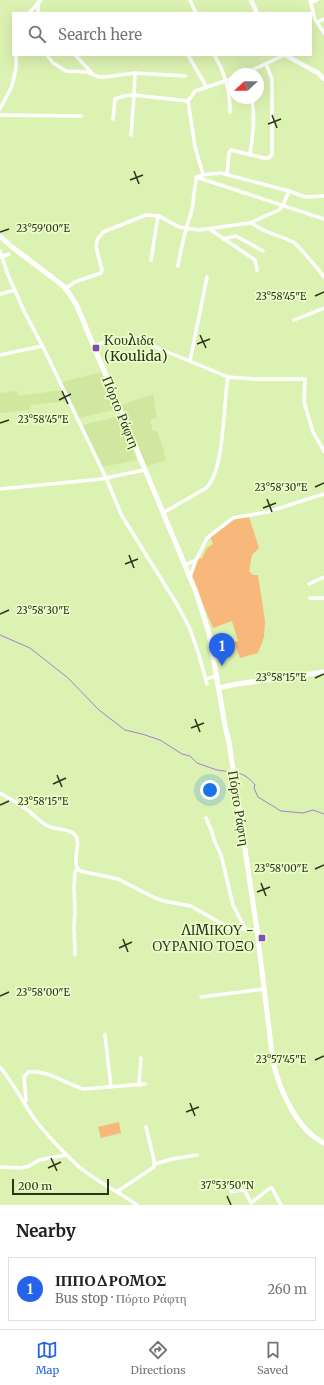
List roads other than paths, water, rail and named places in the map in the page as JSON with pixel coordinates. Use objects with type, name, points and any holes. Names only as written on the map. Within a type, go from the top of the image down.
[{"type":"main road","name":"Πόρτο Ράφτη","points":[[1,239],[66,288],[77,306],[211,628],[220,687],[228,726],[229,742],[257,930],[273,1062],[278,1079],[301,1125],[311,1135],[324,1143]]},
{"type":"main road","name":"Πόρτο Ράφτη","points":[[196,592],[208,628],[216,676],[220,687]]},
{"type":"main road","points":[[220,687],[229,683],[237,684],[324,672]]},
{"type":"street","points":[[190,0],[196,12]]},
{"type":"street","points":[[251,0],[256,12]]},
{"type":"street","points":[[317,0],[310,1],[317,22],[324,33]]},
{"type":"street","points":[[30,12],[39,1]]},
{"type":"street","points":[[38,12],[39,1]]},
{"type":"street","points":[[317,22],[324,19]]},
{"type":"street","points":[[0,109],[12,86],[16,68],[16,56]]},
{"type":"street","points":[[48,56],[53,63],[66,71],[87,72],[100,77],[135,73],[185,76]]},
{"type":"street","points":[[77,56],[92,74]]},
{"type":"street","points":[[189,56],[206,86]]},
{"type":"street","points":[[214,56],[229,90],[230,112]]},
{"type":"street","points":[[258,68],[283,56]]},
{"type":"street","points":[[287,56],[318,73],[324,79]]},
{"type":"street","points":[[227,174],[229,153],[231,150],[268,158],[272,155],[272,80],[266,64]]},
{"type":"street","points":[[131,135],[135,73]]},
{"type":"street","points":[[203,174],[195,147],[188,101],[193,93],[206,86],[228,80]]},
{"type":"street","points":[[113,119],[115,99],[124,96],[188,101]]},
{"type":"street","points":[[250,154],[254,127],[253,104]]},
{"type":"street","points":[[0,115],[81,116]]},
{"type":"street","points":[[196,177],[203,174],[212,175],[221,173],[289,191],[305,197],[324,196]]},
{"type":"street","points":[[196,177],[324,219]]},
{"type":"street","points":[[178,266],[186,229],[193,207],[196,177]]},
{"type":"street","points":[[66,288],[75,282],[101,273],[102,270],[96,246],[97,240],[103,232],[146,215],[158,216],[179,227],[198,230],[211,230],[252,223],[279,210],[283,205],[289,191]]},
{"type":"street","points":[[151,260],[158,216]]},
{"type":"street","points":[[252,223],[257,228],[297,245],[324,277]]},
{"type":"street","points":[[211,230],[255,260],[257,270]]},
{"type":"street","points":[[223,238],[236,236],[263,251]]},
{"type":"street","points":[[0,251],[1,257],[24,311],[106,478],[122,516],[188,624],[207,684]]},
{"type":"street","points":[[1,257],[9,254]]},
{"type":"street","points":[[190,361],[208,277]]},
{"type":"street","points":[[0,294],[15,290]]},
{"type":"street","points":[[294,320],[324,308]]},
{"type":"street","points":[[94,346],[106,341],[121,338],[148,344],[228,377],[254,379],[304,379],[304,402],[313,432],[324,451]]},
{"type":"street","points":[[0,355],[42,346]]},
{"type":"street","points":[[163,513],[206,488],[211,484],[215,477],[221,447],[228,377]]},
{"type":"street","points":[[0,488],[101,479],[144,470]]},
{"type":"street","points":[[190,577],[196,560],[207,538],[233,518],[267,512],[324,494]]},
{"type":"street","points":[[185,565],[196,560]]},
{"type":"street","points":[[309,584],[324,577]]},
{"type":"street","points":[[310,598],[324,598]]},
{"type":"street","points":[[206,679],[216,676]]},
{"type":"street","points":[[0,793],[27,810],[47,826],[75,834],[77,839],[77,869],[75,872],[74,892],[75,955]]},
{"type":"street","points":[[206,818],[221,855],[233,905],[246,930]]},
{"type":"street","points":[[77,869],[80,872],[118,879],[164,901],[191,906],[229,928],[257,930]]},
{"type":"street","points":[[202,997],[264,989]]},
{"type":"street","points":[[105,1035],[111,1087]]},
{"type":"street","points":[[139,1085],[141,1058]]},
{"type":"street","points":[[0,1067],[11,1080],[36,1121],[66,1155],[91,1177],[118,1191],[137,1205]]},
{"type":"street","points":[[25,1102],[24,1077],[28,1072],[55,1076],[76,1087],[91,1090],[145,1084]]},
{"type":"street","points":[[146,1127],[155,1164]]},
{"type":"street","points":[[0,1167],[21,1168],[29,1166],[39,1160],[66,1155]]},
{"type":"street","points":[[118,1191],[154,1167],[155,1164],[172,1159],[197,1155]]},
{"type":"street","points":[[231,1192],[241,1190],[246,1191],[251,1203],[272,1188],[281,1205]]},
{"type":"waterway","points":[[0,635],[30,648],[68,678],[99,710],[125,730],[160,740],[182,754],[190,756],[197,763],[217,770],[232,772]]},
{"type":"waterway","points":[[235,772],[243,775],[255,785],[254,788],[258,797],[281,811],[303,813],[313,810],[324,814]]},
{"type":"place","name":"Κουλιδα (Koulida)","points":[[96,348]]},
{"type":"place","name":"ΙΠΠΟΔΡΟΜΟΣ","points":[[222,666]]},
{"type":"place","name":"ΛΙΜΙΚΟΥ - ΟΥΡΑΝΙΟ ΤΟΞΟ","points":[[262,938]]}]
